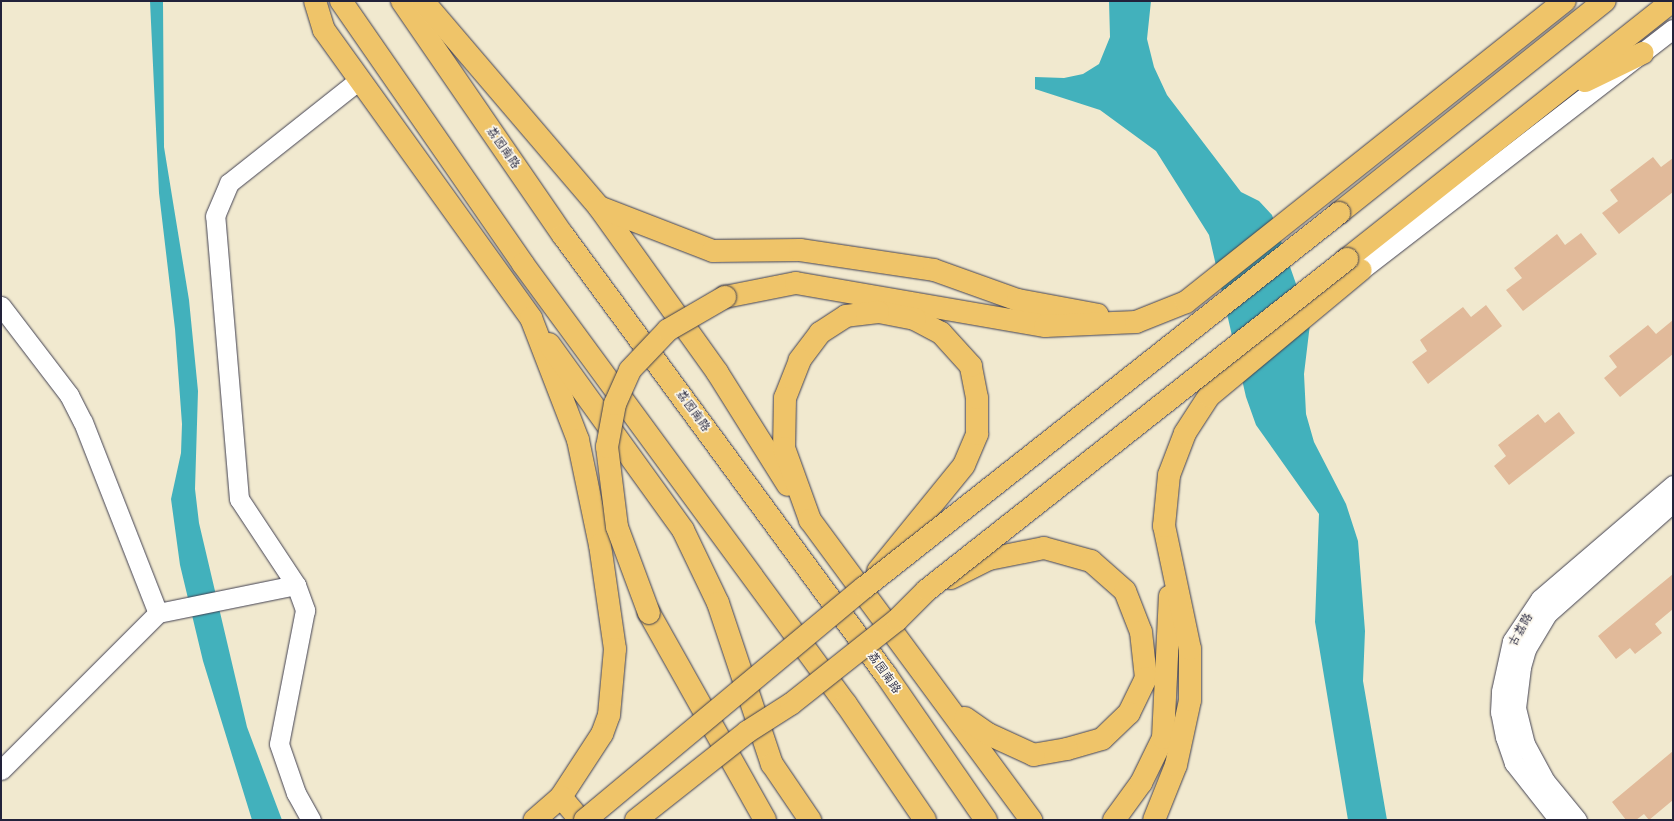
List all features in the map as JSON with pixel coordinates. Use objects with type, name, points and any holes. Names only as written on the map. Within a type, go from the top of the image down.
[{"type":"main road","points":[[315,1],[324,30],[683,530],[718,604],[772,764],[810,820]]},
{"type":"main road","points":[[341,1],[523,264],[846,704],[925,820]]},
{"type":"main road","name":"荔园南路","points":[[402,1],[563,235],[886,675],[986,820]]},
{"type":"main road","points":[[423,1],[599,207],[717,372],[810,520],[952,708],[1031,820]]},
{"type":"main road","points":[[765,820],[649,613],[617,527],[607,447],[615,404],[630,370],[668,330],[725,298],[796,283],[1046,326],[1136,322],[1186,302],[1319,194],[1565,1]]},
{"type":"main road","points":[[585,820],[865,587],[1605,1]]},
{"type":"main road","points":[[1154,820],[1176,766],[1190,700],[1190,649],[1164,526],[1169,474],[1185,433],[1209,396],[1354,265],[1548,99],[1672,1]]},
{"type":"main road","points":[[1548,99],[1643,53]]},
{"type":"main road","points":[[599,207],[713,251],[800,250],[934,270],[1018,300],[1136,322]]},
{"type":"main road","points":[[636,820],[747,732],[791,704],[897,620],[927,590],[1354,265]]},
{"type":"main road","points":[[810,520],[784,448],[785,398],[800,360],[820,333],[846,316],[878,312],[915,319],[941,333],[970,366],[976,398],[977,434],[964,465],[865,587]]},
{"type":"main road","points":[[531,318],[578,440],[600,545],[615,649],[609,716],[602,734],[561,797],[535,820]]},
{"type":"main road","points":[[927,590],[989,559],[1044,548],[1091,562],[1125,591],[1141,632],[1146,678],[1129,713],[1102,739],[1067,750],[1034,754],[988,734],[952,708]]},
{"type":"main road","points":[[1114,820],[1141,782],[1163,738],[1168,684],[1171,561]]},
{"type":"main road","points":[[561,797],[580,820]]},
{"type":"street","points":[[1354,265],[1643,53],[1673,29]]},
{"type":"street","points":[[311,820],[296,793],[279,744],[305,610],[296,585],[239,499],[215,216],[229,183],[359,80]]},
{"type":"street","points":[[1,306],[69,395],[83,422],[159,613]]},
{"type":"street","name":"古荔路","points":[[1558,820],[1514,763],[1505,736],[1500,712],[1501,691],[1512,641],[1540,599],[1673,485]]},
{"type":"street","name":"古荔路","points":[[1577,820],[1545,781],[1525,744],[1516,708],[1520,667],[1526,649],[1547,614],[1673,502]]},
{"type":"street","points":[[1,770],[159,613],[296,585]]},
{"type":"water","points":[[150,1],[163,1],[164,147],[189,300],[198,391],[195,489],[199,523],[247,727],[282,820],[252,820],[203,661],[180,565],[171,499],[181,453],[182,424],[175,329],[159,193]]},
{"type":"water","points":[[1109,1],[1151,1],[1147,39],[1154,67],[1167,95],[1241,192],[1259,201],[1272,215],[1310,324],[1304,374],[1306,414],[1314,442],[1346,504],[1358,541],[1365,631],[1363,681],[1387,820],[1348,820],[1315,622],[1319,514],[1256,425],[1246,397],[1209,235],[1156,151],[1100,110],[1035,89],[1035,77],[1064,78],[1083,74],[1099,64],[1110,37]]},
{"type":"building","points":[[1653,157],[1661,167],[1673,158],[1673,192],[1619,234],[1602,213],[1618,201],[1610,190]]},
{"type":"building","points":[[1581,233],[1597,254],[1523,311],[1506,290],[1522,278],[1514,268],[1557,234],[1565,245]]},
{"type":"building","points":[[1486,305],[1502,326],[1428,384],[1412,362],[1427,351],[1420,340],[1463,307],[1471,317]]},
{"type":"building","points":[[1673,320],[1673,354],[1620,397],[1604,378],[1617,367],[1609,356],[1648,325],[1656,334]]},
{"type":"building","points":[[1559,412],[1575,433],[1509,485],[1494,466],[1506,456],[1498,445],[1538,414],[1545,423]]},
{"type":"building","points":[[1673,574],[1673,609],[1655,624],[1662,633],[1635,654],[1630,648],[1616,659],[1598,636]]},
{"type":"building","points":[[1673,751],[1673,800],[1649,820],[1644,814],[1636,820],[1626,820],[1612,802]]}]
